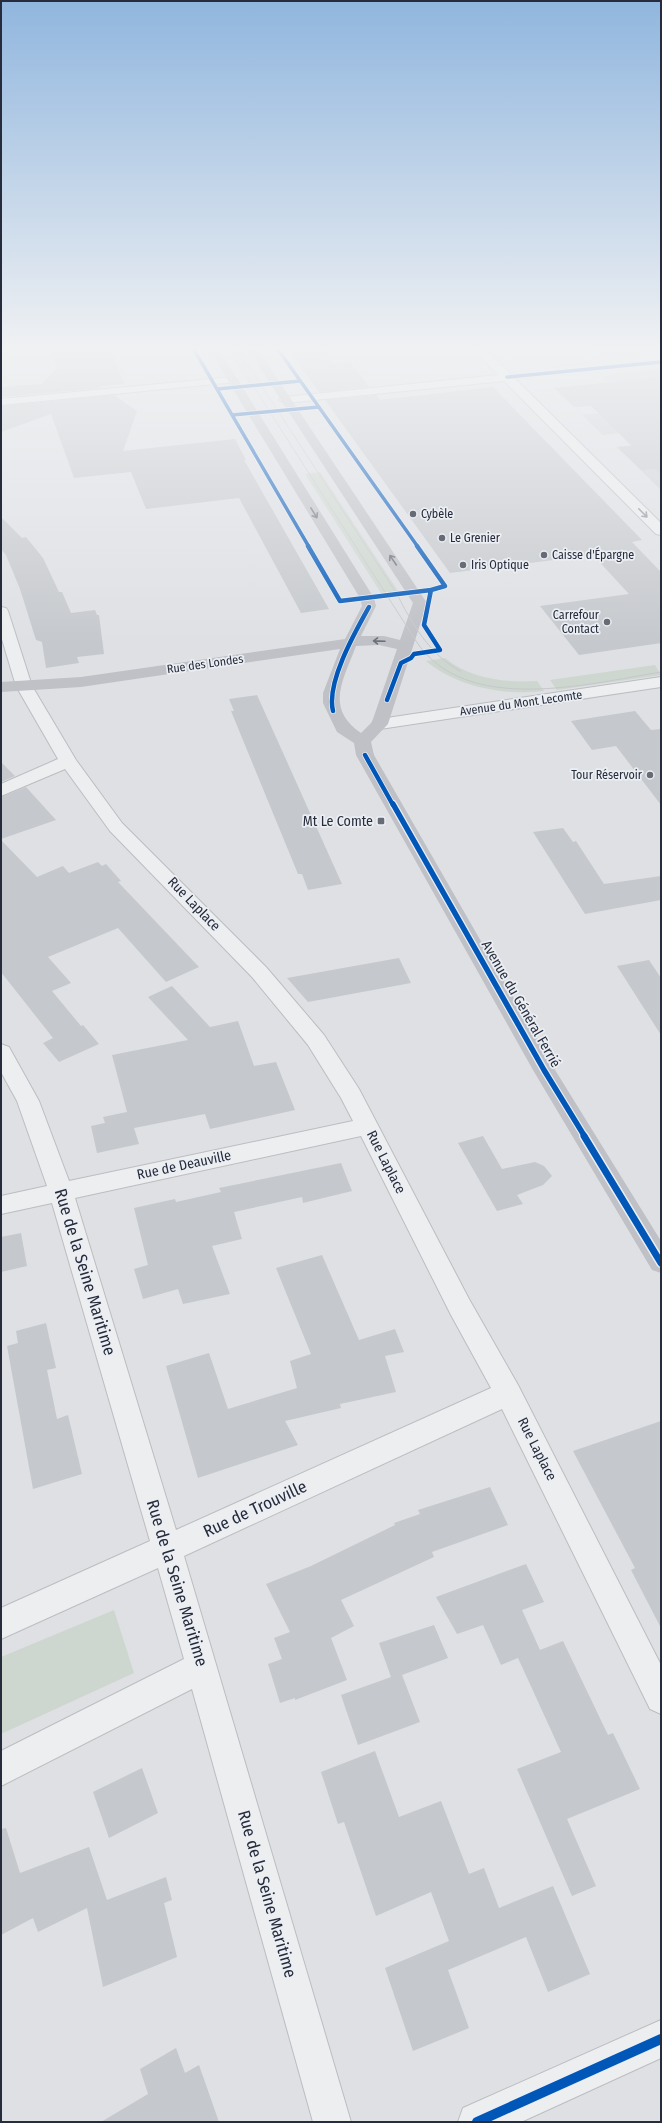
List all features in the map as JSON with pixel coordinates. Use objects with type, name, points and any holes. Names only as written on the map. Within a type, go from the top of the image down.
[{"type":"street","points":[[274,447],[367,598],[369,606],[350,643],[331,693],[330,703],[343,728],[362,741],[380,724],[407,647],[420,604],[316,447]]},
{"type":"street","points":[[577,447],[661,531]]},
{"type":"street","name":"Rue Laplace","points":[[1,611],[24,686],[68,761],[116,827],[259,972],[316,1040],[351,1095],[460,1307],[508,1393],[661,1698]]},
{"type":"street","name":"Rue des Londes","points":[[1,687],[82,682],[379,640],[396,642],[407,647]]},
{"type":"street","name":"Avenue du Mont Lecomte","points":[[380,724],[661,682]]},
{"type":"street","points":[[343,728],[380,724]]},
{"type":"street","name":"Avenue du Général Ferrié","points":[[362,741],[364,755],[544,1070],[659,1255]]},
{"type":"street","points":[[1,791],[68,761]]},
{"type":"street","name":"Rue de la Seine Maritime","points":[[1,1052],[28,1101],[61,1192],[168,1548],[332,2122]]},
{"type":"street","name":"Rue de Deauville","points":[[1,1205],[368,1126]]},
{"type":"street","name":"Rue de Trouville","points":[[1,1624],[508,1393]]},
{"type":"street","points":[[1,1769],[202,1667]]},
{"type":"street","points":[[477,2122],[661,2039]]},
{"type":"shaded area","points":[[617,447],[661,447],[661,490]]},
{"type":"shaded area","points":[[320,472],[398,591],[381,593],[305,474]]},
{"type":"shaded area","points":[[445,658],[466,671],[489,678],[513,681],[537,681],[544,691],[513,692],[482,688],[452,677],[438,670],[426,661]]},
{"type":"shaded area","points":[[655,665],[661,675],[557,690],[550,680]]},
{"type":"shaded area","points":[[114,1610],[134,1673],[1,1734],[1,1657]]},
{"type":"building","points":[[63,447],[124,447],[123,451],[160,447],[239,447],[246,460],[244,460],[329,609],[301,613],[239,498],[146,509],[131,472],[74,478]]},
{"type":"building","points":[[359,447],[552,447],[642,540],[632,542],[661,572],[661,643],[579,655],[540,606],[629,594],[593,555],[450,573]]},
{"type":"building","points":[[617,447],[661,447],[661,474],[655,469],[641,470]]},
{"type":"building","points":[[1,517],[22,538],[26,537],[43,558],[59,592],[62,592],[71,613],[95,610],[97,615],[99,615],[104,654],[77,657],[79,663],[46,668],[42,642],[36,640],[20,589],[6,555],[1,549]]},
{"type":"building","points":[[257,695],[342,884],[308,890],[302,874],[298,874],[231,711],[234,711],[229,699]]},
{"type":"building","points":[[635,711],[651,730],[661,729],[661,805],[616,746],[592,750],[571,721]]},
{"type":"building","points":[[1,762],[15,776],[1,782]]},
{"type":"building","points":[[26,787],[56,820],[1,839],[1,797]]},
{"type":"building","points":[[563,828],[573,842],[576,841],[604,884],[661,876],[661,900],[585,914],[533,832]]},
{"type":"building","points":[[1,840],[37,877],[63,866],[69,873],[98,862],[102,866],[106,864],[121,881],[118,882],[199,967],[166,982],[118,928],[48,957],[71,983],[52,991],[81,1026],[83,1025],[99,1044],[59,1062],[43,1043],[53,1038],[1,972]]},
{"type":"building","points":[[399,958],[411,983],[308,1002],[287,978]]},
{"type":"building","points":[[649,960],[661,978],[661,1035],[617,966]]},
{"type":"building","points":[[172,986],[210,1027],[238,1021],[254,1066],[276,1062],[295,1110],[210,1129],[205,1114],[134,1128],[139,1144],[97,1153],[91,1126],[105,1123],[103,1117],[127,1112],[112,1055],[188,1040],[148,997]]},
{"type":"building","points":[[483,1136],[502,1169],[535,1162],[544,1166],[552,1176],[543,1185],[517,1195],[523,1204],[497,1211],[458,1143]]},
{"type":"building","points":[[341,1163],[352,1191],[303,1203],[302,1197],[234,1212],[242,1239],[212,1246],[230,1294],[183,1304],[178,1289],[143,1299],[134,1269],[148,1265],[134,1208],[175,1199],[176,1202],[221,1192],[219,1188]]},
{"type":"building","points":[[21,1233],[27,1266],[1,1272],[1,1237]]},
{"type":"building","points":[[322,1255],[359,1340],[395,1329],[404,1352],[385,1356],[396,1392],[340,1404],[341,1408],[285,1421],[298,1445],[198,1478],[166,1366],[209,1353],[228,1409],[297,1388],[290,1361],[311,1354],[276,1268]]},
{"type":"building","points":[[46,1323],[56,1368],[47,1370],[57,1419],[68,1415],[82,1474],[33,1489],[7,1346],[18,1343],[16,1331]]},
{"type":"building","points":[[661,1421],[661,1628],[631,1570],[635,1568],[573,1451]]},
{"type":"building","points":[[490,1487],[508,1525],[432,1552],[434,1557],[341,1600],[354,1626],[331,1638],[347,1680],[295,1700],[295,1698],[280,1703],[268,1664],[282,1659],[274,1638],[290,1632],[266,1584],[311,1566],[395,1525],[394,1523],[420,1514],[418,1510]]},
{"type":"building","points":[[526,1564],[544,1602],[522,1610],[540,1650],[563,1641],[608,1735],[613,1733],[640,1789],[567,1819],[596,1886],[572,1896],[517,1769],[561,1752],[518,1658],[501,1665],[483,1625],[457,1634],[436,1597]]},
{"type":"building","points":[[434,1625],[448,1658],[402,1675],[420,1722],[358,1745],[341,1695],[391,1677],[379,1643]]},
{"type":"building","points":[[375,1751],[399,1817],[441,1801],[469,1874],[484,1868],[499,1908],[553,1886],[590,1974],[548,1992],[526,1937],[448,1970],[469,2028],[413,2051],[385,1968],[449,1941],[431,1892],[376,1916],[344,1822],[338,1824],[321,1772]]},
{"type":"building","points":[[142,1768],[158,1813],[109,1838],[93,1792]]},
{"type":"building","points":[[6,1828],[20,1873],[89,1847],[107,1900],[166,1877],[172,1900],[164,1903],[177,1957],[103,1987],[87,1908],[38,1932],[33,1918],[1,1935],[1,1829]]},
{"type":"building","points":[[176,2048],[185,2073],[199,2065],[219,2122],[101,2122],[148,2094],[140,2069]]},
{"type":"tram line","points":[[292,447],[416,641],[438,664],[465,679],[496,687],[529,689],[598,683],[661,672]]},
{"type":"tram line","points":[[301,447],[397,594],[423,638],[431,648],[449,664],[460,671]]},
{"type":"cycle path","points":[[251,447],[340,601],[431,590]]},
{"type":"cycle path","points":[[347,447],[445,586],[431,590],[424,625],[440,650],[414,654],[411,658],[401,663],[387,700]]},
{"type":"cycle path","points":[[333,711],[331,693],[352,636],[369,607]]},
{"type":"cycle path","points":[[365,755],[544,1070],[661,1263]]},
{"type":"cycle path","points":[[477,2122],[661,2039]]},
{"type":"place","name":"Cybèle","points":[[413,514]]},
{"type":"place","name":"Le Grenier","points":[[442,538]]},
{"type":"place","name":"Caisse d'Épargne","points":[[544,555]]},
{"type":"place","name":"Iris Optique","points":[[463,565]]},
{"type":"place","name":"Carrefour Contact","points":[[607,622]]},
{"type":"place","name":"Tour Réservoir","points":[[650,775]]},
{"type":"place","name":"Mt Le Comte","points":[[381,821]]}]
